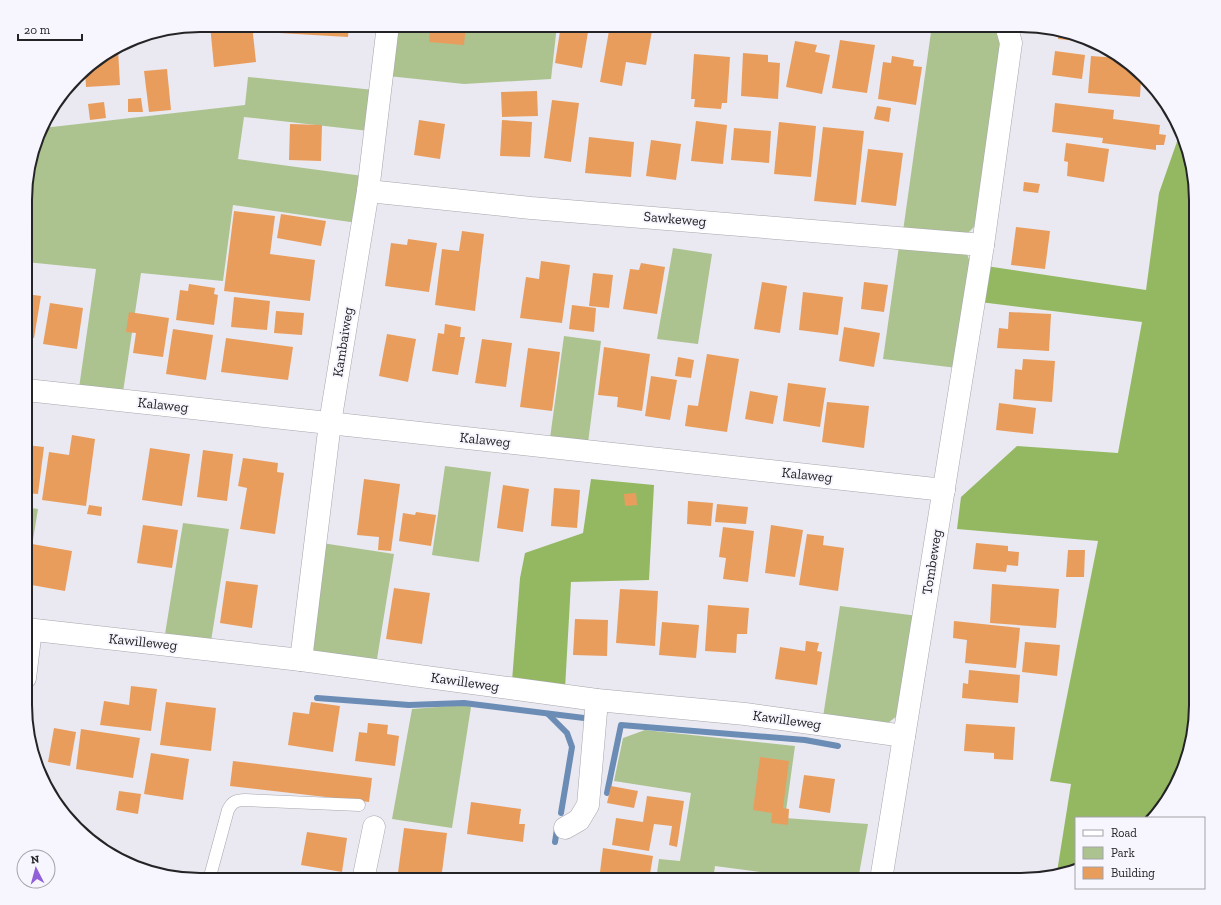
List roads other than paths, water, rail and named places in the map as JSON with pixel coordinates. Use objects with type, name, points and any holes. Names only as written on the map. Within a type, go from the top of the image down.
[{"type":"street","name":"Kambaiweg","points":[[301,660],[330,423],[368,191],[387,32]]},
{"type":"street","name":"Tombeweg","points":[[882,873],[983,245],[1011,43],[1008,32]]},
{"type":"street","name":"Sawkeweg","points":[[368,191],[532,208],[983,245]]},
{"type":"street","name":"Kalaweg","points":[[32,391],[944,490]]},
{"type":"street","name":"Kawilleweg","points":[[32,629],[301,660],[597,700],[745,714],[904,736]]},
{"type":"street","points":[[566,828],[579,820],[588,805],[597,700]]},
{"type":"street","points":[[364,873],[374,828]]},
{"type":"lane","points":[[211,873],[228,810],[231,804],[236,800],[359,805]]},
{"type":"waterway","points":[[317,698],[409,705],[464,703],[592,719]]},
{"type":"waterway","points":[[548,714],[567,733],[572,747],[561,813]]},
{"type":"waterway","points":[[607,793],[621,725],[805,740],[838,746]]},
{"type":"waterway","points":[[555,842],[557,829]]}]
